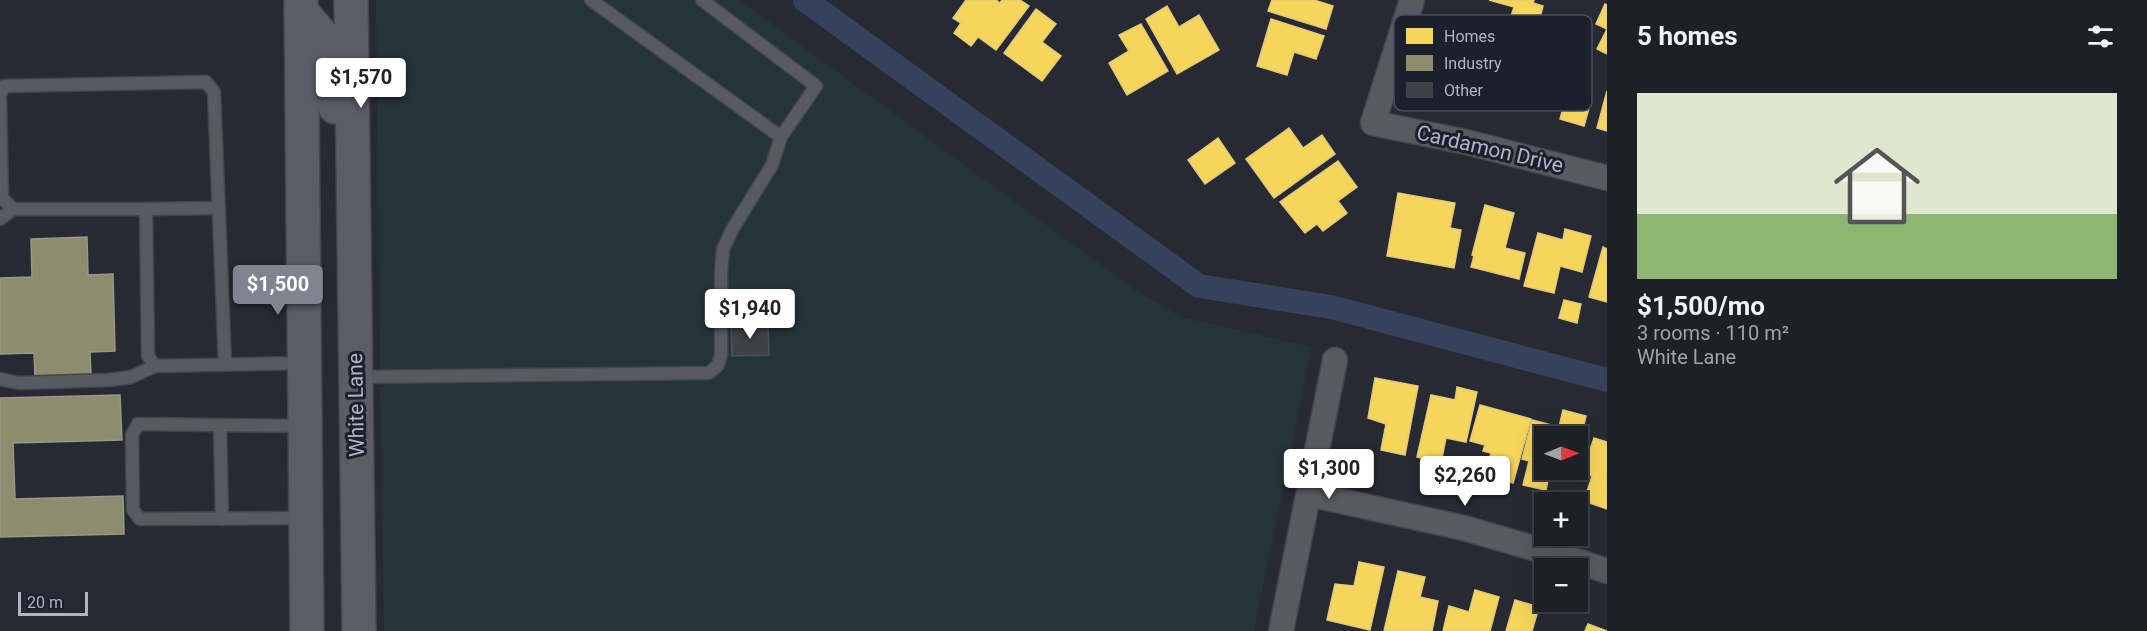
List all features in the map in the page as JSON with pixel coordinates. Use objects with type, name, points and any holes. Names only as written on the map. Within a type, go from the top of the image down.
[{"type":"main road","name":"White Lane","points":[[351,0],[359,631]]},
{"type":"main road","points":[[301,6],[325,39],[354,236]]},
{"type":"main road","points":[[301,6],[307,631]]},
{"type":"street","name":"Cardamon Drive","points":[[1407,15],[1412,0]]},
{"type":"street","name":"Cardamon Drive","points":[[1394,57],[1373,123],[1478,144],[1607,178]]},
{"type":"street","points":[[1281,631],[1335,360]]},
{"type":"street","points":[[1309,494],[1464,528],[1607,571]]},
{"type":"lane","points":[[591,0],[781,137]]},
{"type":"lane","points":[[356,377],[709,373],[718,365],[721,355],[723,249],[733,228],[772,165],[781,137],[816,86],[702,0]]},
{"type":"lane","points":[[13,209],[2,198],[0,98],[4,86],[206,82],[214,92],[225,364]]},
{"type":"lane","points":[[146,208],[148,356],[155,366]]},
{"type":"lane","points":[[0,219],[13,209],[219,208]]},
{"type":"lane","points":[[0,379],[19,383],[109,380],[132,377],[155,366],[304,363]]},
{"type":"lane","points":[[305,426],[138,424],[132,435],[133,510],[140,519],[306,518]]},
{"type":"lane","points":[[220,425],[222,519]]},
{"type":"shaded area","points":[[376,0],[739,0],[1134,289],[1181,317],[1312,347],[1254,631],[384,631],[380,387],[386,386],[386,369],[380,369]]},
{"type":"building: Homes","points":[[966,0],[996,0],[1000,3],[1002,0],[1020,0],[1029,6],[996,50],[978,37],[971,46],[954,33],[961,23],[953,18]]},
{"type":"building: Homes","points":[[1272,0],[1314,0],[1333,6],[1326,29],[1268,11]]},
{"type":"building: Homes","points":[[1489,0],[1534,0],[1533,3],[1543,6],[1541,15],[1511,15],[1514,7]]},
{"type":"building: Homes","points":[[1605,4],[1607,5],[1607,29],[1596,24]]},
{"type":"building: Homes","points":[[1167,6],[1179,27],[1199,15],[1219,50],[1177,74],[1146,19]]},
{"type":"building: Homes","points":[[1036,9],[1056,24],[1042,42],[1061,56],[1042,81],[1004,53]]},
{"type":"building: Homes","points":[[1271,19],[1324,36],[1316,59],[1294,52],[1287,75],[1257,66]]},
{"type":"building: Homes","points":[[1141,24],[1168,71],[1127,95],[1109,63],[1129,51],[1119,35]]},
{"type":"building: Homes","points":[[1607,29],[1607,54],[1597,49]]},
{"type":"building: Homes","points":[[1607,91],[1607,131],[1597,128]]},
{"type":"building: Homes","points":[[1562,111],[1588,111],[1584,126],[1560,119]]},
{"type":"building: Homes","points":[[1289,128],[1303,148],[1322,135],[1335,154],[1274,198],[1246,159]]},
{"type":"building: Homes","points":[[1218,138],[1235,163],[1205,184],[1188,160]]},
{"type":"building: Homes","points":[[1338,161],[1357,187],[1338,201],[1347,213],[1323,231],[1317,224],[1305,233],[1280,202]]},
{"type":"building: Homes","points":[[1398,193],[1455,203],[1450,228],[1461,230],[1454,268],[1387,256]]},
{"type":"building: Homes","points":[[1485,205],[1514,213],[1505,248],[1525,253],[1519,279],[1471,267]]},
{"type":"building: Homes","points":[[1565,229],[1591,236],[1582,272],[1560,266],[1554,293],[1524,286],[1538,233],[1563,240]]},
{"type":"building: Homes","points":[[1603,247],[1607,249],[1607,302],[1589,297]]},
{"type":"building: Homes","points":[[1564,300],[1581,304],[1577,323],[1559,318]]},
{"type":"building: Homes","points":[[1375,378],[1418,386],[1405,455],[1381,450],[1386,424],[1368,418]]},
{"type":"building: Homes","points":[[1457,387],[1477,392],[1466,442],[1446,438],[1441,463],[1417,457],[1431,395],[1455,400]]},
{"type":"building: Homes","points":[[1480,405],[1531,419],[1513,483],[1485,475],[1491,453],[1483,451],[1485,445],[1470,441]]},
{"type":"building: Homes","points":[[1563,410],[1586,416],[1584,426],[1559,426]]},
{"type":"building: Homes","points":[[1532,420],[1555,426],[1534,426],[1534,480],[1548,480],[1546,490],[1523,485],[1529,461],[1522,459]]},
{"type":"building: Homes","points":[[1594,438],[1607,442],[1607,509],[1588,502],[1587,492],[1592,476],[1588,475],[1588,456]]},
{"type":"building: Homes","points":[[1359,562],[1384,567],[1370,630],[1327,620],[1335,584],[1354,586]]},
{"type":"building: Homes","points":[[1398,571],[1425,577],[1420,597],[1438,601],[1432,631],[1384,631]]},
{"type":"building: Homes","points":[[1475,590],[1499,597],[1490,631],[1443,631],[1449,606],[1469,612]]},
{"type":"building: Homes","points":[[1515,600],[1534,606],[1534,612],[1538,612],[1532,631],[1506,631]]},
{"type":"building: Homes","points":[[1588,624],[1607,631],[1585,631]]},
{"type":"building: Industry","points":[[87,237],[88,275],[113,274],[115,351],[90,352],[91,376],[35,377],[34,353],[0,354],[0,278],[32,277],[31,239]]},
{"type":"building: Industry","points":[[120,395],[122,440],[13,443],[15,499],[123,496],[124,534],[0,537],[0,398]]},
{"type":"building: Other","points":[[768,323],[769,355],[732,356],[731,324]]},
{"type":"waterway","points":[[805,0],[1199,286],[1331,307],[1607,380]]}]
